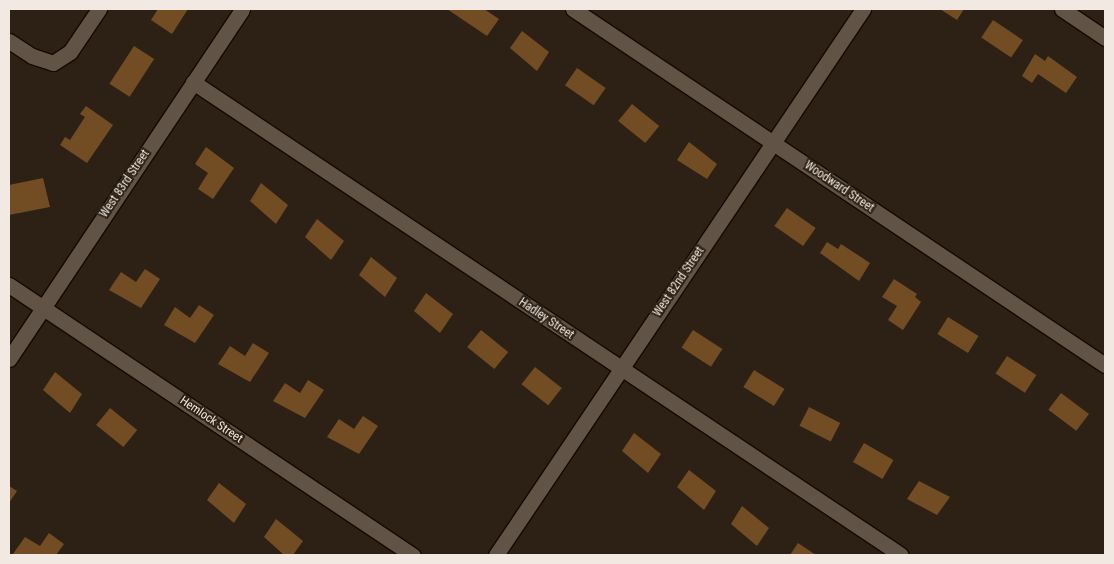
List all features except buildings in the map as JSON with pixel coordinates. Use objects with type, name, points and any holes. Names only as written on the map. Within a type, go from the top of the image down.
[{"type":"street","points":[[9,40],[32,56],[53,63],[70,52],[99,9]]},
{"type":"street","name":"West 83rd Street","points":[[9,358],[242,9]]},
{"type":"street","name":"Woodward Street","points":[[573,9],[1105,365]]},
{"type":"street","name":"West 82nd Street","points":[[496,555],[863,9]]},
{"type":"street","points":[[1062,9],[1105,38]]},
{"type":"street","name":"Hadley Street","points":[[193,82],[901,555]]},
{"type":"street","name":"Hemlock Street","points":[[9,285],[413,555]]}]
